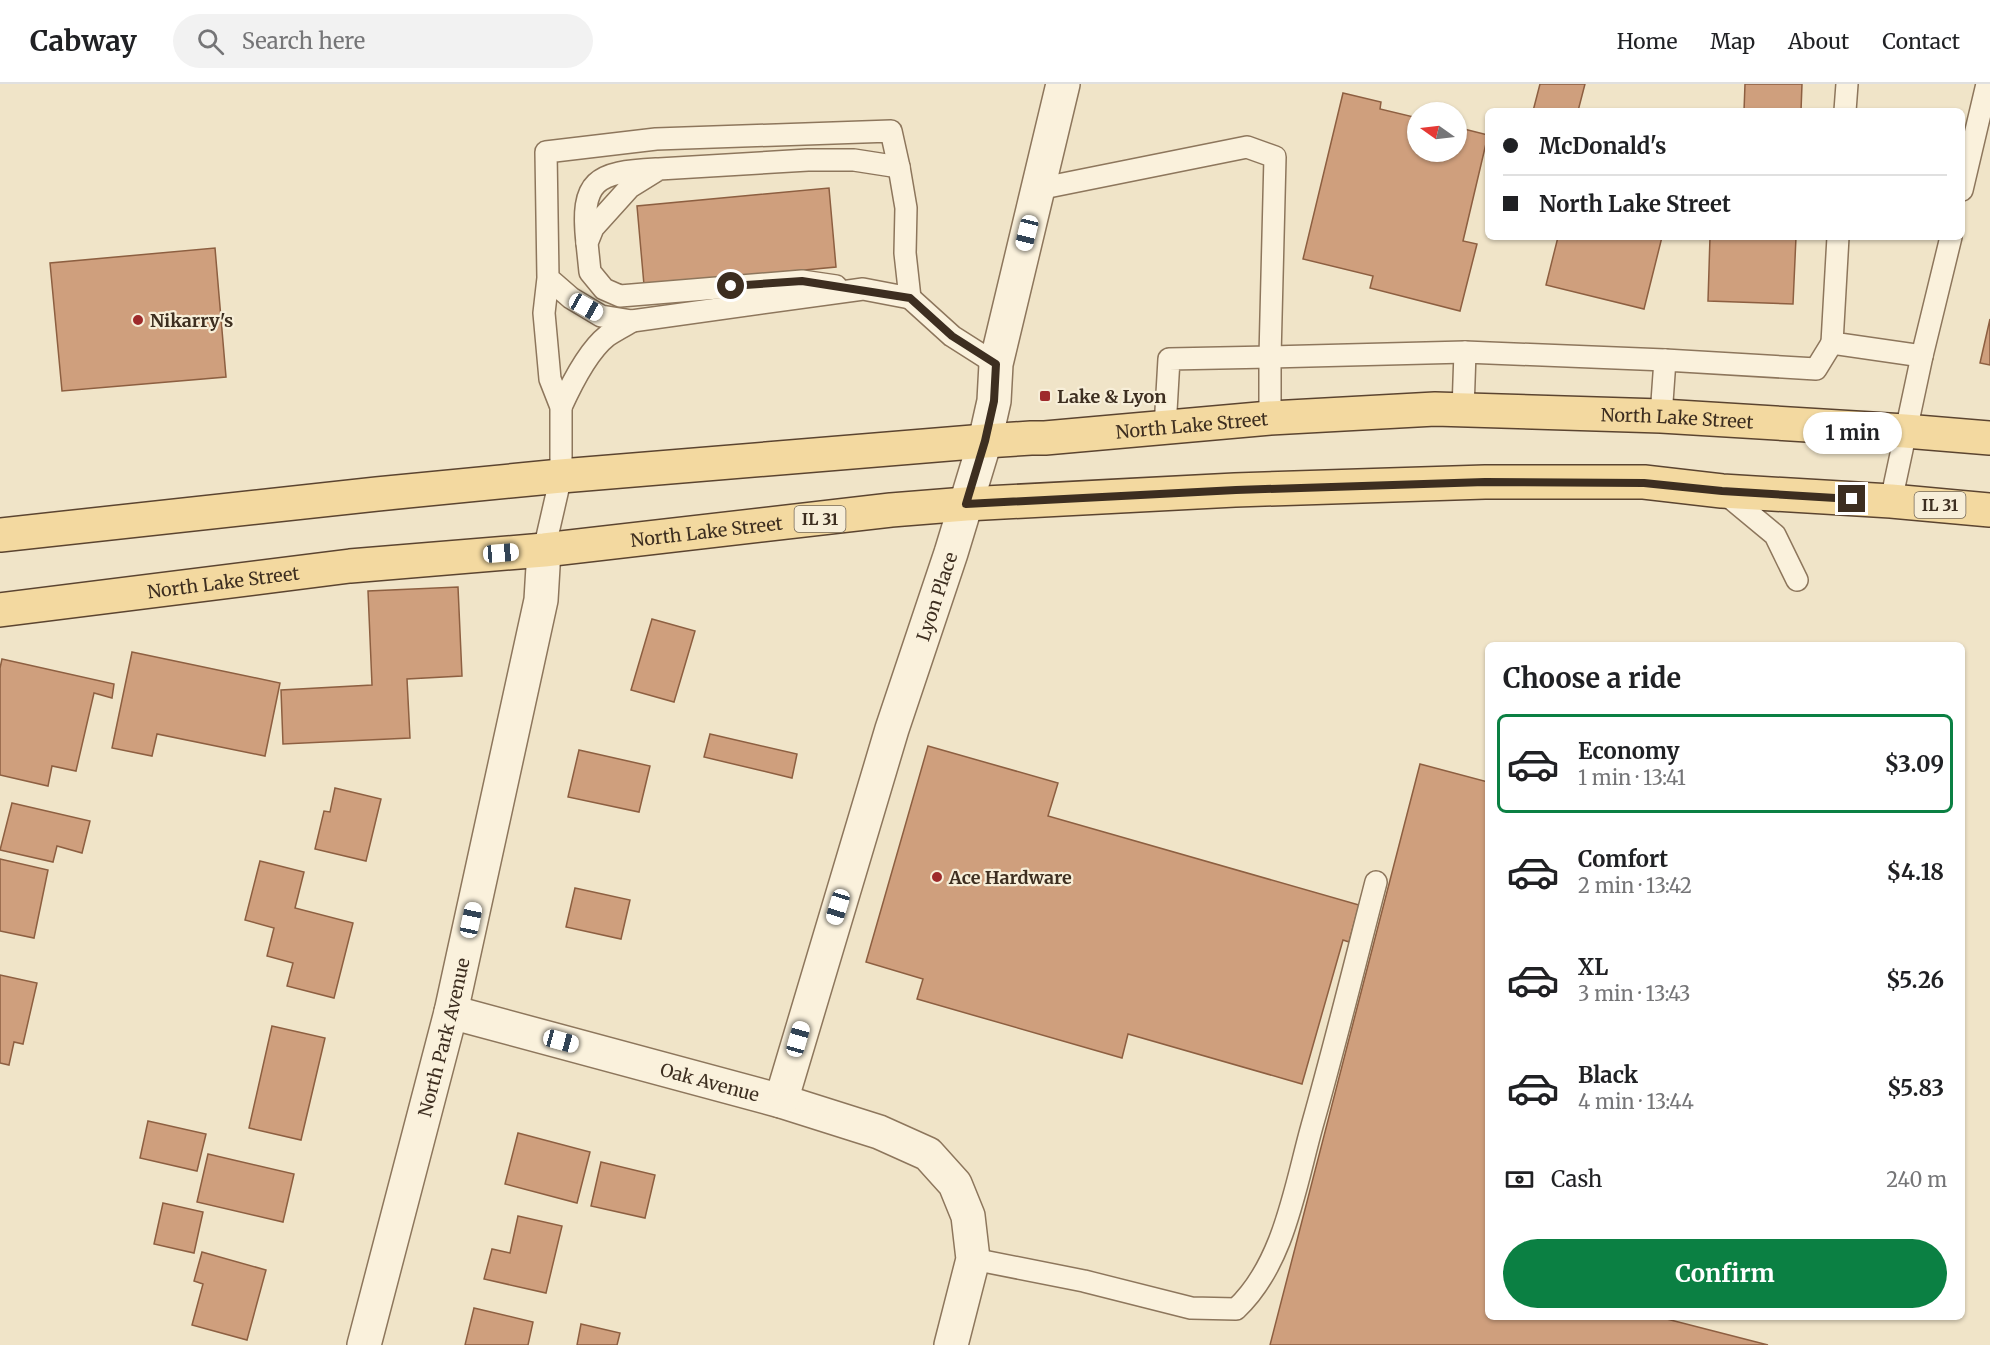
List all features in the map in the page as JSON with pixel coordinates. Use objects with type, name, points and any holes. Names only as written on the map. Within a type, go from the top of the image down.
[{"type":"main road","name":"North Lake Street","points":[[0,535],[561,476],[1270,418],[1435,409],[1661,416],[1990,438]]},
{"type":"main road","name":"North Lake Street","points":[[0,610],[350,566],[544,550],[891,510],[1236,490],[1485,482],[1644,483],[1722,491],[1891,501],[1990,510]]},
{"type":"street","name":"Lyon Place","points":[[781,1101],[889,740],[985,441],[994,401],[996,364],[1063,84]]},
{"type":"street","name":"North Park Avenue","points":[[364,1345],[451,1012],[541,600],[544,550]]},
{"type":"street","name":"Oak Avenue","points":[[451,1012],[781,1101],[879,1132],[928,1154],[955,1184],[968,1216],[972,1259],[951,1345]]},
{"type":"lane","points":[[1845,108],[1847,84]]},
{"type":"lane","points":[[1965,177],[1987,84]]},
{"type":"lane","points":[[544,550],[561,476],[561,407],[550,379],[544,314],[548,278],[546,152],[656,140],[891,131],[906,208],[905,253],[910,298]]},
{"type":"lane","points":[[1038,189],[1247,147],[1275,157],[1270,418]]},
{"type":"lane","points":[[899,167],[854,160],[808,160],[610,174],[596,181],[588,193],[584,217],[590,272],[604,289],[620,296],[802,281],[910,298],[952,336],[996,364]]},
{"type":"lane","points":[[1165,428],[1169,359],[1465,352],[1816,369],[1832,343],[1838,240]]},
{"type":"lane","points":[[1891,501],[1922,356],[1950,240]]},
{"type":"lane","points":[[548,278],[571,298],[601,315],[632,321],[863,289]]},
{"type":"lane","points":[[561,407],[587,359],[605,337],[632,321]]},
{"type":"lane","points":[[1832,343],[1922,356]]},
{"type":"lane","points":[[1463,410],[1465,352]]},
{"type":"lane","points":[[1661,416],[1665,360]]},
{"type":"lane","points":[[1722,491],[1775,536],[1797,580]]},
{"type":"lane","points":[[972,1259],[1084,1281],[1191,1308],[1236,1309],[1249,1297],[1266,1269],[1289,1215],[1376,882]]},
{"type":"building","points":[[1540,84],[1585,84],[1579,108],[1534,108]]},
{"type":"building","points":[[1745,84],[1802,84],[1801,108],[1744,108]]},
{"type":"building","points":[[1343,93],[1381,102],[1380,109],[1407,115],[1407,162],[1467,162],[1467,130],[1485,134],[1485,148],[1463,241],[1477,244],[1460,311],[1370,288],[1373,276],[1303,259]]},
{"type":"building","points":[[829,188],[836,267],[644,285],[637,206]]},
{"type":"building","points":[[1557,240],[1661,240],[1644,309],[1546,285]]},
{"type":"building","points":[[1710,240],[1796,240],[1793,304],[1708,301]]},
{"type":"building","name":"Nikarry's","points":[[215,248],[226,377],[62,391],[50,263]]},
{"type":"building","points":[[1990,319],[1990,365],[1980,363]]},
{"type":"building","points":[[458,587],[462,676],[407,679],[410,738],[283,744],[281,690],[372,685],[368,591]]},
{"type":"building","points":[[652,619],[695,631],[674,702],[631,690]]},
{"type":"building","points":[[132,652],[280,683],[265,756],[157,734],[152,756],[112,748]]},
{"type":"building","points":[[2,659],[114,684],[112,698],[94,693],[76,771],[52,766],[48,786],[0,775],[0,668]]},
{"type":"building","points":[[710,734],[797,754],[792,778],[704,757]]},
{"type":"building","points":[[928,746],[1058,783],[1048,816],[1359,905],[1349,942],[1343,940],[1302,1084],[1128,1034],[1122,1058],[917,999],[923,979],[866,962]]},
{"type":"building","points":[[579,750],[650,766],[639,812],[568,797]]},
{"type":"building","points":[[1420,764],[1485,781],[1485,1320],[1671,1320],[1768,1345],[1270,1345]]},
{"type":"building","points":[[335,788],[381,799],[366,861],[315,849],[324,811],[330,812]]},
{"type":"building","points":[[12,803],[90,821],[82,853],[57,846],[53,862],[0,850]]},
{"type":"building","points":[[0,859],[48,870],[34,938],[0,931]]},
{"type":"building","points":[[260,861],[304,872],[295,908],[353,923],[334,998],[287,986],[293,963],[267,956],[274,928],[245,920]]},
{"type":"building","points":[[575,888],[630,900],[621,939],[566,927]]},
{"type":"building","points":[[0,975],[37,983],[23,1044],[14,1042],[9,1065],[0,1063]]},
{"type":"building","points":[[272,1026],[325,1038],[301,1140],[249,1128]]},
{"type":"building","points":[[148,1121],[206,1134],[197,1171],[140,1158]]},
{"type":"building","points":[[518,1133],[590,1152],[577,1203],[505,1184]]},
{"type":"building","points":[[208,1154],[294,1174],[283,1222],[197,1202]]},
{"type":"building","points":[[601,1162],[655,1175],[645,1218],[591,1206]]},
{"type":"building","points":[[163,1203],[203,1212],[194,1253],[154,1244]]},
{"type":"building","points":[[518,1216],[562,1226],[546,1293],[484,1279],[492,1249],[510,1253]]},
{"type":"building","points":[[202,1252],[266,1270],[247,1340],[192,1325],[203,1284],[194,1281]]},
{"type":"building","points":[[474,1308],[533,1322],[528,1345],[465,1345]]},
{"type":"building","points":[[581,1324],[620,1333],[617,1345],[577,1345]]},
{"type":"place","name":"Nikarry's","points":[[138,320]]},
{"type":"place","name":"Lake & Lyon","points":[[1045,396]]},
{"type":"place","name":"Ace Hardware","points":[[937,877]]},
{"type":"route","points":[[731,286],[802,281],[910,298],[952,336],[996,364],[994,401],[985,441],[966,504],[1236,490],[1485,482],[1657,483],[1722,491],[1852,499]]}]
